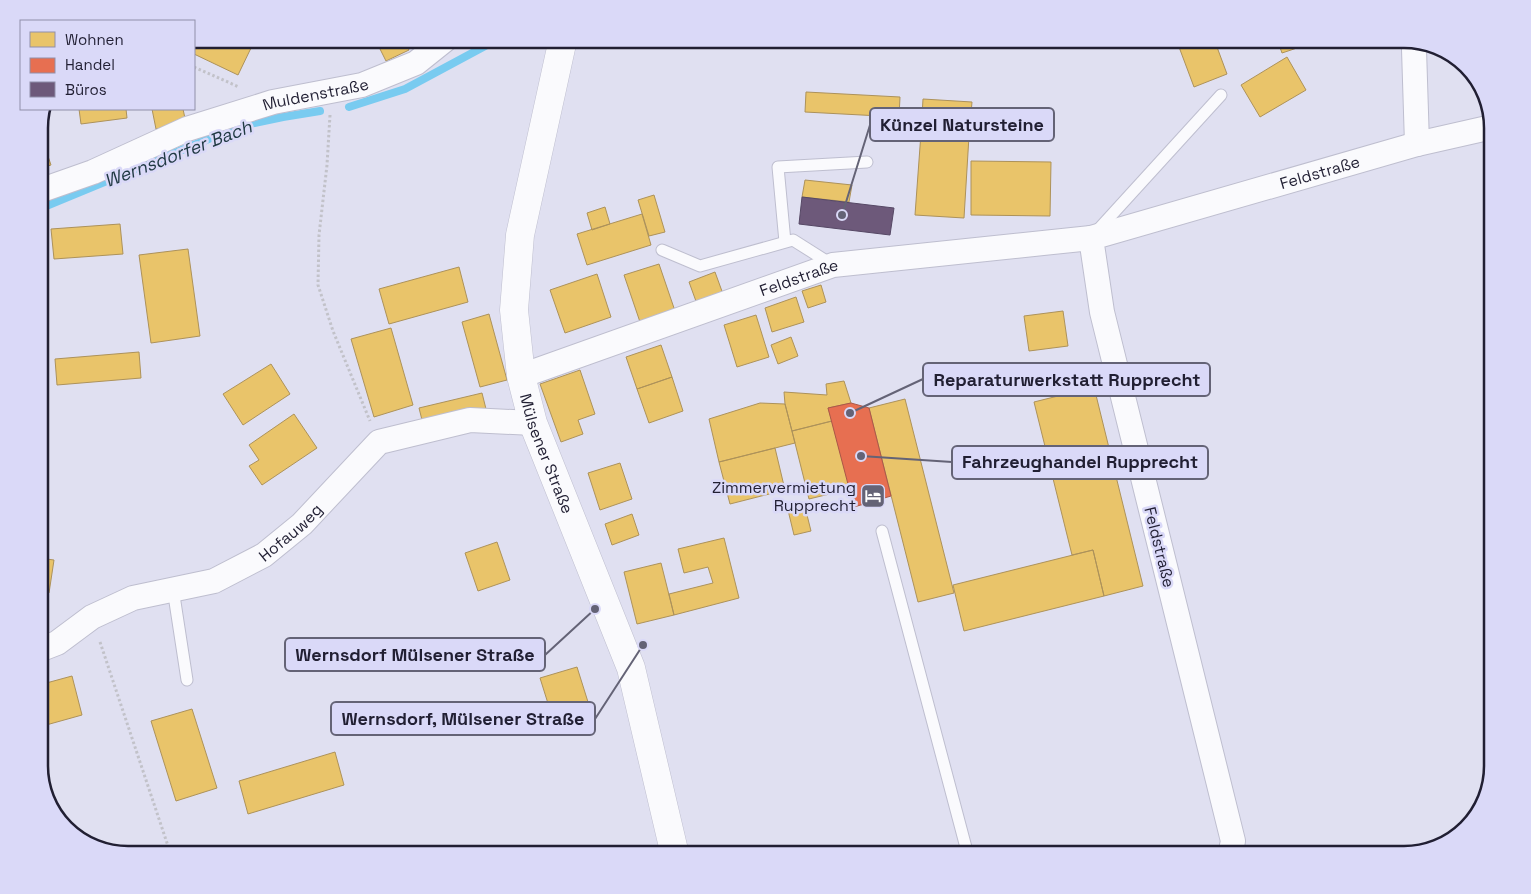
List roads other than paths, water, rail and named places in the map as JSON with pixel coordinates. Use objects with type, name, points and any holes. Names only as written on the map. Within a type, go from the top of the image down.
[{"type":"street","name":"Muldenstraße","points":[[48,188],[92,172],[187,129],[273,102],[362,85],[416,63],[435,48]]},
{"type":"street","name":"Mülsener Straße","points":[[561,48],[520,235],[514,310],[521,376],[533,423],[631,668],[673,846]]},
{"type":"street","points":[[1414,48],[1417,144]]},
{"type":"street","name":"Feldstraße","points":[[521,376],[833,265],[1091,238],[1417,144],[1483,129]]},
{"type":"street","name":"Feldstraße","points":[[1091,238],[1102,312],[1233,841],[1232,846]]},
{"type":"street","name":"Hofauweg","points":[[48,646],[57,643],[92,617],[133,598],[214,581],[264,556],[302,524],[379,442],[470,420],[533,423]]},
{"type":"lane","points":[[1091,238],[1221,95]]},
{"type":"lane","points":[[785,242],[778,167],[867,162]]},
{"type":"lane","points":[[662,250],[700,266],[793,240],[833,265]]},
{"type":"lane","points":[[882,531],[966,846]]},
{"type":"lane","points":[[173,589],[187,680]]},
{"type":"waterway","name":"Wernsdorfer Bach","points":[[349,107],[405,89],[481,48]]},
{"type":"waterway","name":"Wernsdorfer Bach","points":[[48,205],[240,126],[320,111]]},
{"type":"place","name":"Künzel Natursteine","points":[[842,215]]},
{"type":"place","name":"Reparaturwerkstatt Rupprecht","points":[[850,413]]},
{"type":"place","name":"Fahrzeughandel Rupprecht","points":[[861,456]]},
{"type":"place","name":"Zimmervermietung Rupprecht","points":[[873,496]]},
{"type":"place","name":"Wernsdorf Mülsener Straße","points":[[595,609]]},
{"type":"place","name":"Wernsdorf, Mülsener Straße","points":[[643,645]]}]
